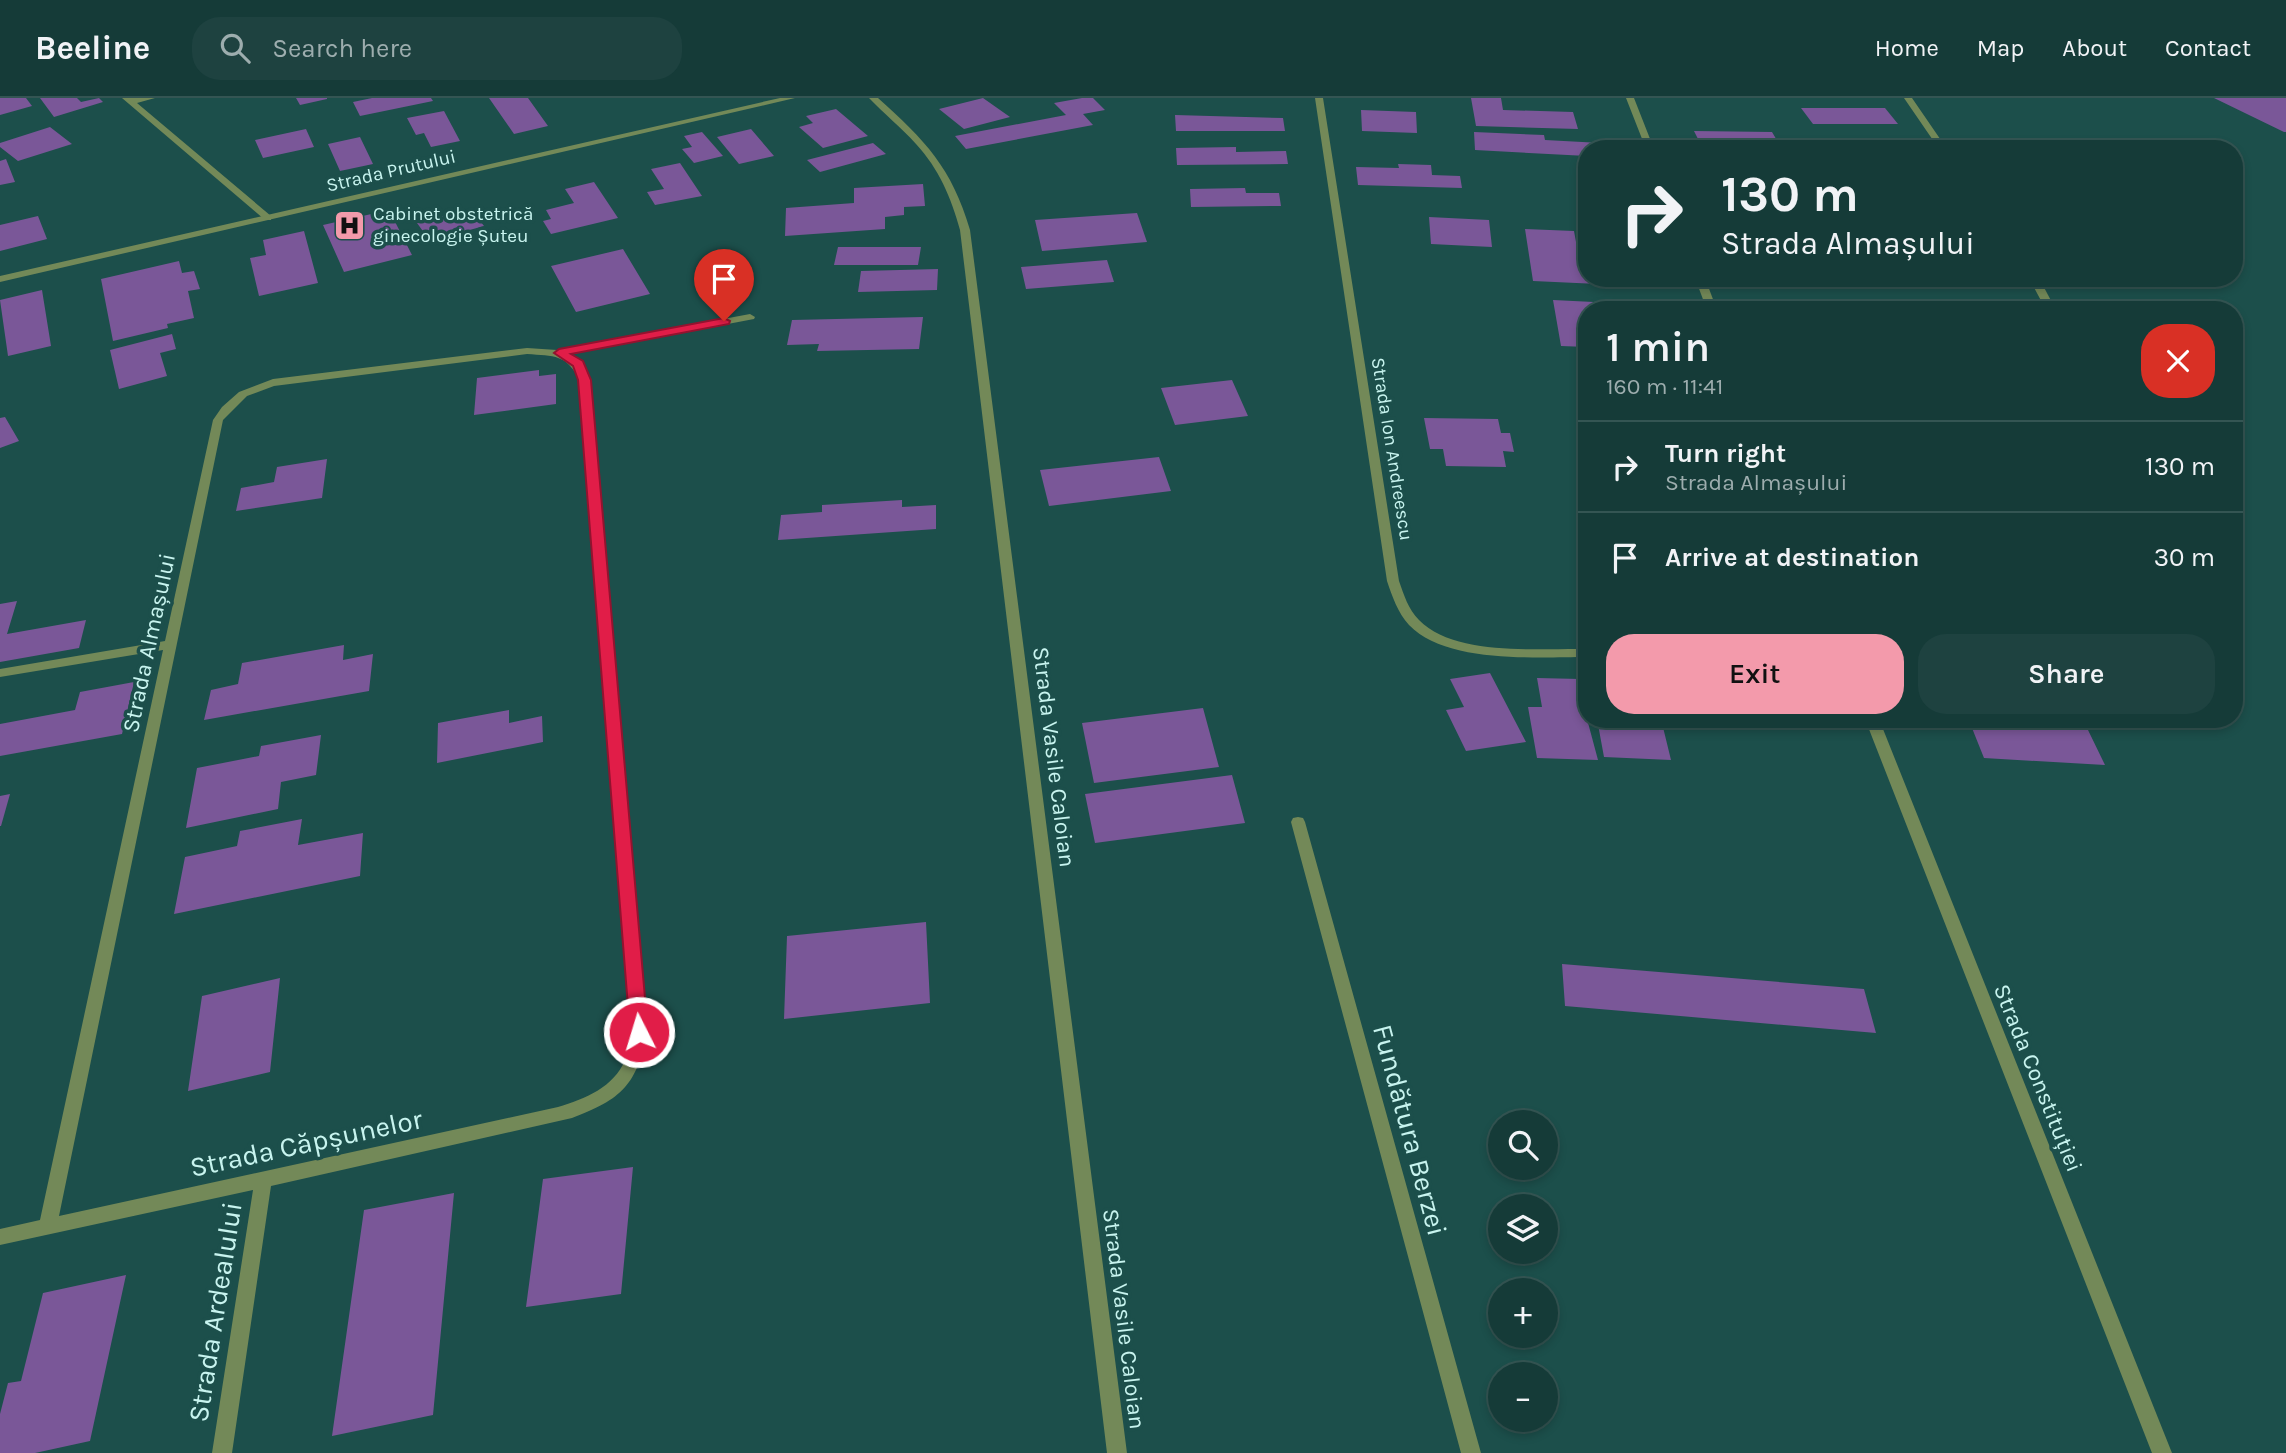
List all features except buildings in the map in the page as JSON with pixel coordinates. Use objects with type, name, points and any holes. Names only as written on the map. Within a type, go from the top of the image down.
[{"type":"street","points":[[128,100],[151,98]]},
{"type":"street","name":"Strada Prutului","points":[[0,279],[791,98]]},
{"type":"street","name":"Strada Vasile Caloian","points":[[873,98],[924,145],[943,168],[958,199],[965,230],[1117,1453]]},
{"type":"street","name":"Strada Ion Andreescu","points":[[1319,98],[1393,581],[1400,602],[1418,626],[1443,641],[1475,649],[1578,653]]},
{"type":"street","points":[[1630,98],[1646,140]]},
{"type":"street","points":[[1908,98],[1937,140]]},
{"type":"street","points":[[128,100],[268,218]]},
{"type":"street","name":"Strada Almașului","points":[[48,1226],[218,420],[229,404],[240,393],[266,383],[481,355],[527,351],[559,353],[750,317]]},
{"type":"street","name":"Strada Căpșunelor","points":[[0,1237],[587,1107],[617,1086],[634,1060],[639,1032],[638,1018],[584,380],[578,364],[559,353]]},
{"type":"street","points":[[0,673],[170,644]]},
{"type":"street","name":"Strada Constituției","points":[[1876,728],[2162,1453]]},
{"type":"street","name":"Fundătura Berzei","points":[[1298,822],[1471,1453]]},
{"type":"street","name":"Strada Ardealului","points":[[222,1453],[263,1179]]},
{"type":"place","name":"Cabinet obstetrică ginecologie Șuteu","points":[[350,225]]},
{"type":"route","points":[[639,1032],[584,380],[578,364],[559,353],[724,321]]}]
